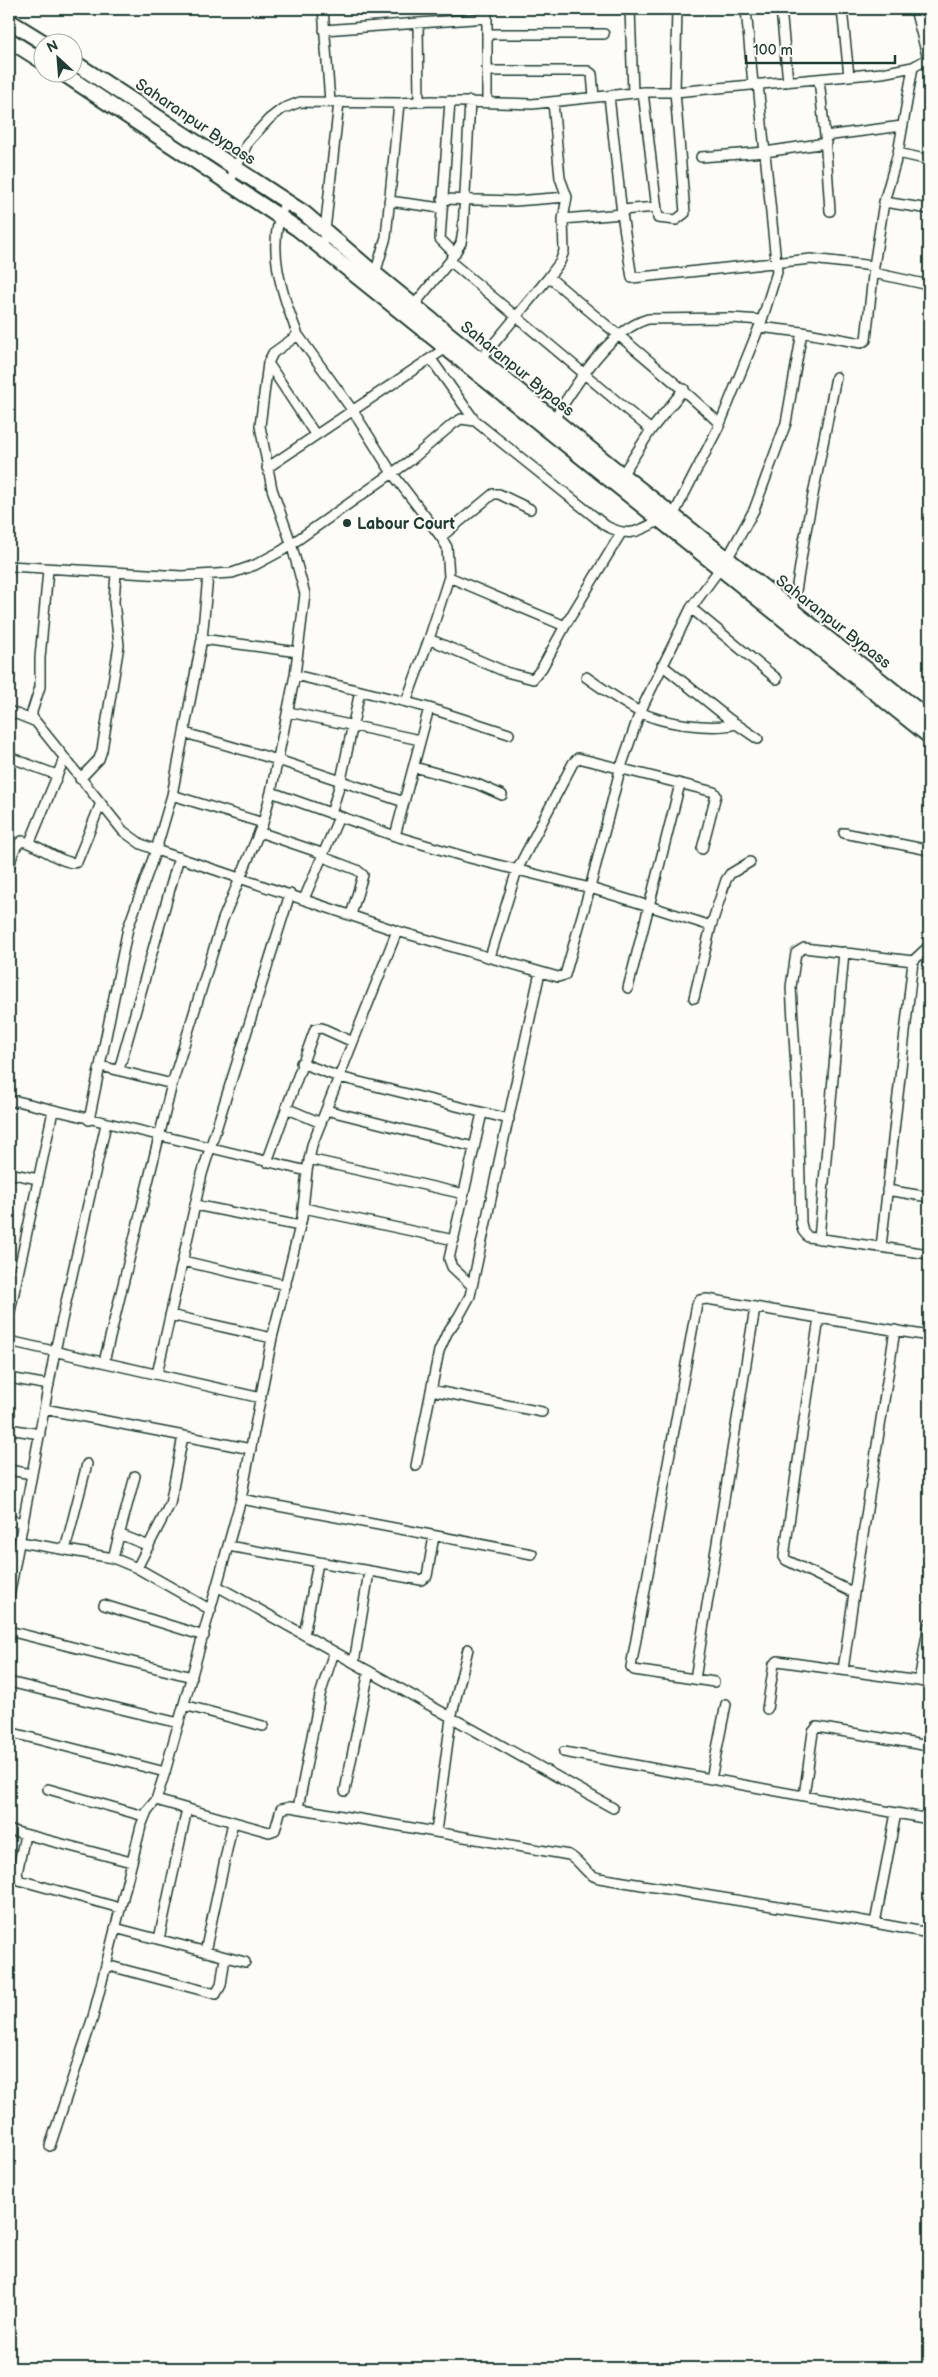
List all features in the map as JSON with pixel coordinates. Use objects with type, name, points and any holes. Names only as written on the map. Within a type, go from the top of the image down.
[{"type":"main road","points":[[9,21],[32,35]]},
{"type":"main road","points":[[9,40],[32,55]]},
{"type":"main road","name":"Saharanpur Bypass","points":[[82,68],[237,169],[325,231],[622,475],[666,518],[723,564],[793,610],[929,719]]},
{"type":"main road","points":[[76,82],[278,216],[323,249],[446,348],[666,518]]},
{"type":"main road","points":[[723,564],[929,736]]},
{"type":"street","points":[[322,9],[334,102],[323,249]]},
{"type":"street","points":[[630,9],[633,93]]},
{"type":"street","points":[[643,92],[656,207],[660,219],[676,220],[685,213],[675,92],[677,9]]},
{"type":"street","points":[[431,360],[475,421],[581,508],[606,526],[621,534],[639,531],[666,518],[720,424],[761,324],[777,272],[765,152],[746,9]]},
{"type":"street","points":[[781,9],[788,82]]},
{"type":"street","points":[[842,9],[849,76]]},
{"type":"street","points":[[229,183],[248,142],[269,118],[282,109],[300,102],[399,103],[470,101],[532,104],[643,92],[675,92],[882,73],[912,67],[929,59],[915,9]]},
{"type":"street","points":[[324,30],[418,23],[487,13],[486,102]]},
{"type":"street","points":[[418,23],[419,102]]},
{"type":"street","points":[[487,34],[604,34]]},
{"type":"street","points":[[554,419],[584,372],[618,335],[639,322],[648,319],[731,318],[864,342],[866,340],[884,202],[898,153],[912,67]]},
{"type":"street","points":[[487,71],[588,71],[592,74],[594,97]]},
{"type":"street","points":[[819,79],[826,140],[830,211]]},
{"type":"street","points":[[609,96],[622,212],[632,278],[777,261],[810,259],[874,270],[929,285]]},
{"type":"street","points":[[450,101],[440,239],[453,258],[516,316],[651,430]]},
{"type":"street","points":[[414,305],[453,258],[461,243],[470,101]]},
{"type":"street","points":[[481,359],[549,277],[560,262],[564,251],[563,219],[567,196],[560,178],[552,102]]},
{"type":"street","points":[[375,274],[386,237],[399,103]]},
{"type":"street","points":[[701,157],[765,152],[902,126]]},
{"type":"street","points":[[898,153],[929,160]]},
{"type":"street","points":[[389,201],[442,203],[465,200],[515,201],[567,196]]},
{"type":"street","points":[[286,202],[278,216],[276,247],[283,296],[298,335],[353,411],[392,473],[447,546],[449,577],[406,702]]},
{"type":"street","points":[[884,202],[929,209]]},
{"type":"street","points":[[563,219],[656,207]]},
{"type":"street","points":[[549,277],[684,389],[720,424]]},
{"type":"street","points":[[48,570],[40,658],[40,688],[32,712],[34,721],[115,822],[132,838],[156,850],[397,931],[558,977],[567,973],[620,770],[640,712],[691,608],[723,564],[754,510],[786,423],[802,332]]},
{"type":"street","points":[[104,1362],[172,1084],[223,919],[261,827],[289,712],[306,602],[291,543],[272,489],[260,426],[268,363],[273,353],[298,335]]},
{"type":"street","points":[[267,468],[315,434],[431,360],[446,348]]},
{"type":"street","points":[[268,363],[315,434]]},
{"type":"street","points":[[793,610],[804,541],[836,377]]},
{"type":"street","points":[[622,475],[651,430],[684,389]]},
{"type":"street","points":[[9,566],[48,570],[208,576],[232,573],[255,565],[291,543],[411,460],[453,424],[462,419],[475,421]]},
{"type":"street","points":[[441,537],[493,494],[499,494],[530,509]]},
{"type":"street","points":[[429,639],[506,672],[533,679],[542,668],[565,626],[621,534]]},
{"type":"street","points":[[80,779],[99,758],[102,750],[119,644],[114,602],[116,573]]},
{"type":"street","points":[[89,1120],[128,928],[156,850],[172,795],[202,639],[208,576]]},
{"type":"street","points":[[449,577],[565,626]]},
{"type":"street","points":[[691,608],[777,679]]},
{"type":"street","points":[[202,639],[298,652]]},
{"type":"street","points":[[662,665],[758,739]]},
{"type":"street","points":[[295,675],[429,708],[509,734]]},
{"type":"street","points":[[586,677],[640,712],[674,722],[716,727],[737,724]]},
{"type":"street","points":[[304,899],[323,855],[335,815],[360,691]]},
{"type":"street","points":[[394,836],[429,708]]},
{"type":"street","points":[[9,711],[34,721]]},
{"type":"street","points":[[289,712],[420,740]]},
{"type":"street","points":[[185,733],[278,760],[404,802]]},
{"type":"street","points":[[9,757],[57,775]]},
{"type":"street","points":[[490,957],[517,870],[574,761],[581,758],[620,770],[713,792],[716,795],[702,850]]},
{"type":"street","points":[[30,842],[64,759]]},
{"type":"street","points":[[414,767],[477,784],[502,795]]},
{"type":"street","points":[[628,988],[680,784]]},
{"type":"street","points":[[270,792],[394,836],[590,888],[711,926]]},
{"type":"street","points":[[172,795],[261,827],[357,870],[363,875],[350,915]]},
{"type":"street","points":[[9,867],[17,843],[22,841],[30,842],[74,864],[80,856],[100,803]]},
{"type":"street","points":[[844,833],[929,850]]},
{"type":"street","points":[[120,1070],[180,857]]},
{"type":"street","points":[[694,998],[711,926],[726,880],[730,874],[750,862]]},
{"type":"street","points":[[157,1374],[195,1205],[210,1149],[290,894]]},
{"type":"street","points":[[50,2146],[93,2017],[144,1816],[156,1800],[165,1772],[242,1499],[272,1338],[304,1208],[309,1159],[321,1122],[397,931]]},
{"type":"street","points":[[881,1247],[913,960],[929,946]]},
{"type":"street","points":[[913,960],[804,948],[799,949],[796,953],[790,987],[798,1102],[801,1223],[806,1235],[819,1239],[929,1254]]},
{"type":"street","points":[[819,1239],[844,952]]},
{"type":"street","points":[[416,1466],[443,1340],[466,1303],[471,1285],[540,972]]},
{"type":"street","points":[[267,1162],[315,1028],[322,1028],[353,1042]]},
{"type":"street","points":[[301,1064],[339,1077],[509,1119]]},
{"type":"street","points":[[100,1066],[172,1084]]},
{"type":"street","points":[[9,1102],[17,1102],[307,1171]]},
{"type":"street","points":[[286,1108],[321,1122]]},
{"type":"street","points":[[326,1110],[474,1147]]},
{"type":"street","points":[[9,1316],[53,1111]]},
{"type":"street","points":[[471,1285],[450,1263],[482,1112]]},
{"type":"street","points":[[9,1597],[55,1351],[106,1124]]},
{"type":"street","points":[[309,1159],[464,1194]]},
{"type":"street","points":[[9,1173],[38,1179]]},
{"type":"street","points":[[887,1190],[929,1197]]},
{"type":"street","points":[[195,1205],[300,1226]]},
{"type":"street","points":[[304,1208],[454,1240]]},
{"type":"street","points":[[182,1262],[286,1284]]},
{"type":"street","points":[[714,1682],[634,1670],[631,1666],[697,1304],[700,1300],[707,1299],[929,1336]]},
{"type":"street","points":[[695,1680],[755,1308]]},
{"type":"street","points":[[170,1315],[272,1338]]},
{"type":"street","points":[[819,1318],[784,1557],[786,1560],[854,1593]]},
{"type":"street","points":[[843,1670],[895,1330]]},
{"type":"street","points":[[9,1341],[261,1398]]},
{"type":"street","points":[[9,1378],[49,1385]]},
{"type":"street","points":[[431,1390],[542,1412]]},
{"type":"street","points":[[44,1408],[251,1449]]},
{"type":"street","points":[[9,1429],[40,1434]]},
{"type":"street","points":[[137,1568],[170,1504],[183,1436]]},
{"type":"street","points":[[65,1550],[87,1464]]},
{"type":"street","points":[[9,1470],[32,1474]]},
{"type":"street","points":[[113,1558],[135,1476]]},
{"type":"street","points":[[242,1499],[532,1554]]},
{"type":"street","points":[[9,1520],[23,1523]]},
{"type":"street","points":[[119,1534],[149,1546]]},
{"type":"street","points":[[228,1546],[369,1572],[425,1579],[434,1536]]},
{"type":"street","points":[[20,1542],[113,1558],[137,1568],[211,1610]]},
{"type":"street","points":[[304,1635],[318,1563]]},
{"type":"street","points":[[354,1663],[369,1572]]},
{"type":"street","points":[[217,1586],[613,1808]]},
{"type":"street","points":[[104,1605],[204,1636]]},
{"type":"street","points":[[919,1681],[929,1623]]},
{"type":"street","points":[[9,1631],[192,1677]]},
{"type":"street","points":[[436,1832],[451,1718],[468,1650]]},
{"type":"street","points":[[298,1808],[320,1695],[334,1652]]},
{"type":"street","points":[[767,1708],[774,1664],[778,1661],[929,1683]]},
{"type":"street","points":[[344,1790],[369,1671]]},
{"type":"street","points":[[9,1682],[179,1723]]},
{"type":"street","points":[[711,1779],[726,1704]]},
{"type":"street","points":[[184,1705],[263,1726]]},
{"type":"street","points":[[804,1796],[813,1732],[817,1727],[929,1746]]},
{"type":"street","points":[[9,1732],[165,1772]]},
{"type":"street","points":[[564,1752],[929,1819]]},
{"type":"street","points":[[48,1789],[144,1816]]},
{"type":"street","points":[[156,1800],[272,1832],[277,1826],[281,1809],[285,1807],[298,1808],[569,1855],[577,1860],[589,1875],[599,1878],[671,1888],[929,1934]]},
{"type":"street","points":[[159,1940],[187,1809]]},
{"type":"street","points":[[875,1923],[896,1813]]},
{"type":"street","points":[[206,1952],[233,1822]]},
{"type":"street","points":[[9,1830],[131,1862]]},
{"type":"street","points":[[26,1835],[17,1873],[19,1880],[120,1908]]},
{"type":"street","points":[[115,1928],[245,1962]]},
{"type":"street","points":[[106,1965],[216,1994],[221,1986],[225,1957]]},
{"type":"place","name":"Labour Court","points":[[347,523]]}]
